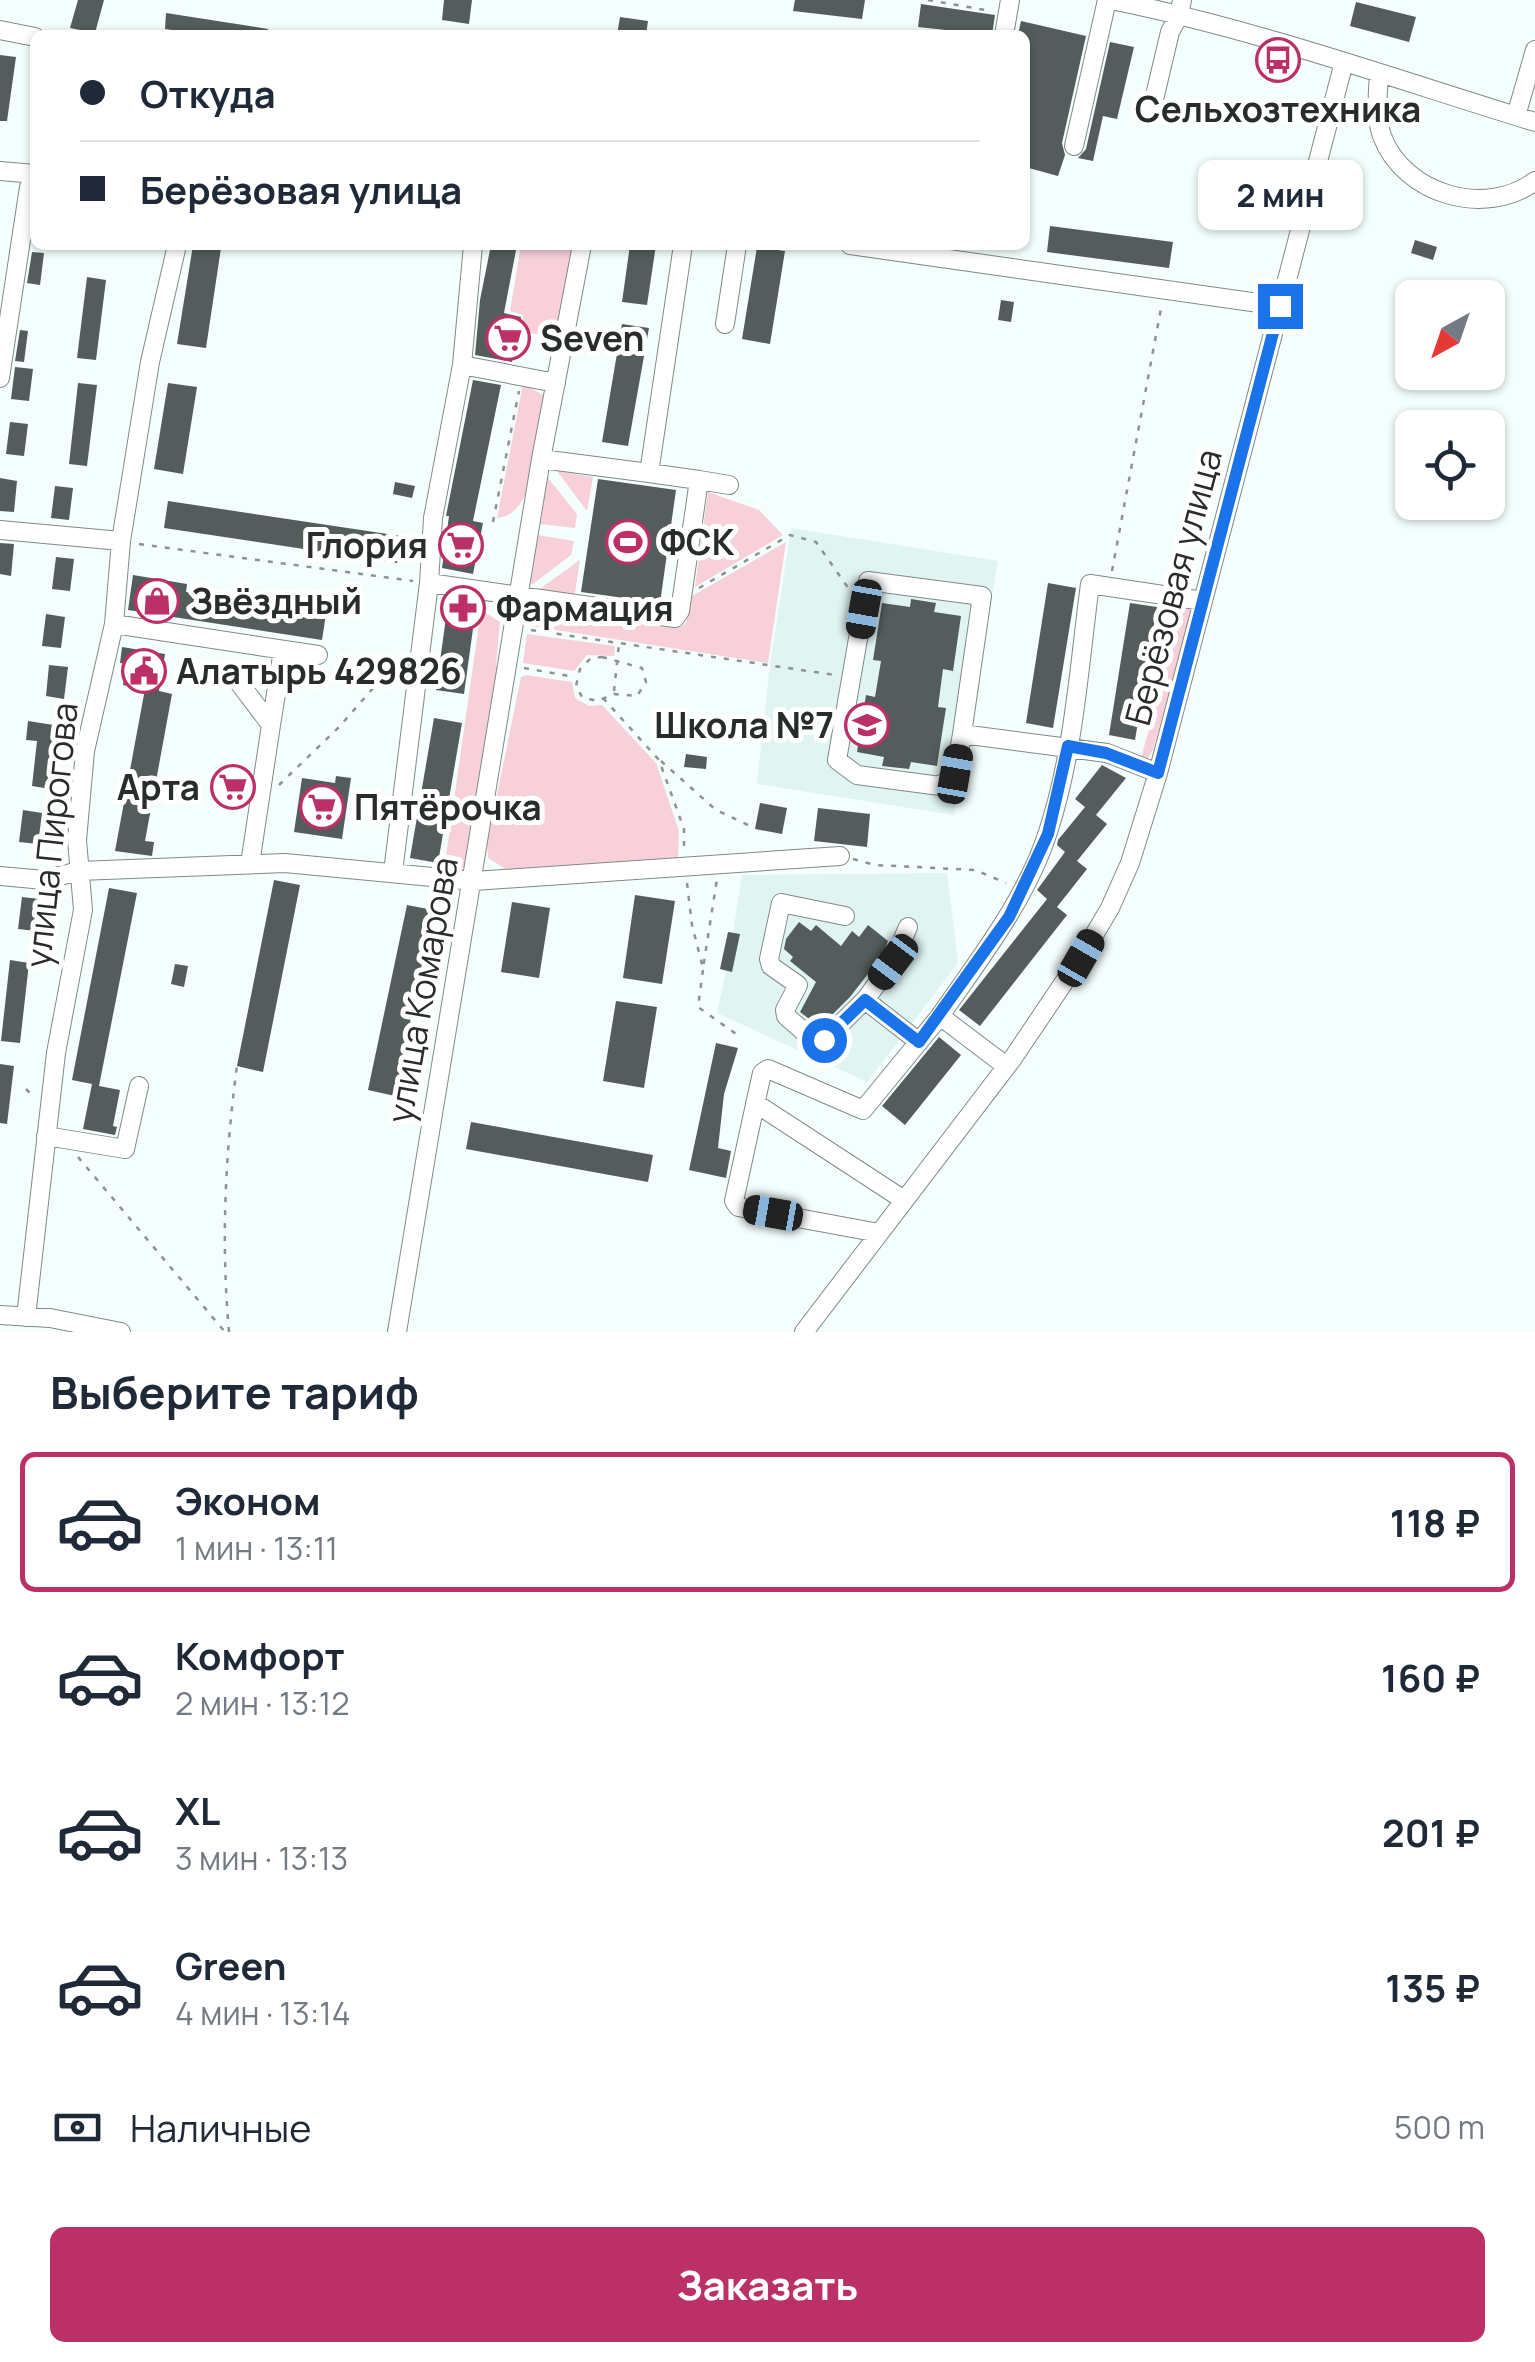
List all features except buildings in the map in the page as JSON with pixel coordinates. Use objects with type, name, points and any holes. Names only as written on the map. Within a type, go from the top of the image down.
[{"type":"street","points":[[1074,146],[1109,0],[1180,7],[1535,122]]},
{"type":"street","points":[[1152,108],[1180,7]]},
{"type":"street","points":[[0,30],[30,36]]},
{"type":"street","points":[[1516,116],[1535,50]]},
{"type":"street","name":"Берёзовая улица","points":[[804,1332],[1006,1066],[1081,958],[1130,863],[1158,773],[1344,62]]},
{"type":"street","points":[[1379,73],[1377,113],[1383,139],[1401,164],[1424,183],[1444,193],[1485,201],[1504,198],[1535,181]]},
{"type":"street","points":[[0,170],[30,179]]},
{"type":"street","points":[[0,378],[30,192]]},
{"type":"street","name":"улица Пирогова","points":[[26,1317],[56,1054],[83,910],[78,840],[85,750],[114,624],[121,541],[150,362],[176,250]]},
{"type":"street","points":[[393,872],[430,583],[433,518],[462,365],[472,250]]},
{"type":"street","name":"улица Комарова","points":[[397,1332],[541,460],[581,250]]},
{"type":"street","points":[[648,473],[682,250]]},
{"type":"street","points":[[726,324],[736,250]]},
{"type":"street","points":[[885,250],[1280,306]]},
{"type":"street","points":[[462,365],[556,384]]},
{"type":"street","points":[[541,460],[729,485]]},
{"type":"street","points":[[430,583],[675,618],[680,611],[699,480]]},
{"type":"street","points":[[0,530],[121,541]]},
{"type":"street","points":[[868,581],[982,596],[955,774],[940,786],[856,775],[837,760],[852,678],[868,581]]},
{"type":"street","points":[[879,1233],[738,1207],[734,1200],[762,1073],[768,1069],[863,1110],[940,1016],[1009,917],[1048,834],[1068,746],[1090,584],[1203,601]]},
{"type":"street","points":[[114,624],[318,655]]},
{"type":"street","points":[[250,864],[282,650]]},
{"type":"street","points":[[236,680],[271,725]]},
{"type":"street","points":[[962,734],[1106,753],[1158,773]]},
{"type":"street","points":[[0,876],[44,880],[79,871],[306,864],[474,881],[840,856]]},
{"type":"street","points":[[845,916],[781,902],[771,966],[798,985],[785,1010],[786,1016],[811,1038],[824,1040],[865,1000],[893,962],[908,927]]},
{"type":"street","points":[[865,1000],[919,1042]]},
{"type":"street","points":[[940,1016],[1006,1066]]},
{"type":"street","points":[[46,1136],[125,1149],[139,1086]]},
{"type":"street","points":[[755,1103],[904,1200]]},
{"type":"street","points":[[0,1315],[109,1331]]},
{"type":"path","points":[[928,0],[1009,7]]},
{"type":"path","points":[[1109,587],[1164,290]]},
{"type":"path","points":[[493,522],[522,375]]},
{"type":"path","points":[[682,597],[790,535],[816,542],[864,609]]},
{"type":"path","points":[[121,541],[430,583]]},
{"type":"path","points":[[516,628],[852,678]]},
{"type":"path","points":[[260,795],[285,782],[339,727],[423,630]]},
{"type":"path","points":[[614,694],[619,643]]},
{"type":"path","points":[[591,658],[642,668],[646,682],[637,696],[614,694],[588,700],[582,698],[576,686],[577,677],[591,658]]},
{"type":"path","points":[[510,665],[577,677]]},
{"type":"path","points":[[603,698],[660,760],[716,810],[748,825]]},
{"type":"path","points":[[660,760],[684,829],[692,925],[703,968]]},
{"type":"path","points":[[840,856],[876,866],[975,870],[1022,890]]},
{"type":"path","points":[[720,863],[698,1007],[738,1036]]},
{"type":"path","points":[[227,1332],[222,1265],[226,1154],[237,1066]]},
{"type":"path","points":[[26,1089],[49,1114]]},
{"type":"path","points":[[70,1148],[227,1332]]},
{"type":"shaded area","points":[[520,250],[572,250],[556,338],[521,331],[523,315],[510,311]]},
{"type":"shaded area","points":[[523,384],[543,395],[545,403],[538,453],[521,503],[510,514],[497,518]]},
{"type":"shaded area","points":[[557,471],[593,477],[587,511]]},
{"type":"shaded area","points":[[548,478],[577,514],[575,528],[540,524]]},
{"type":"shaded area","points":[[708,492],[759,510],[783,535],[695,587]]},
{"type":"shaded area","name":"Школа №7","points":[[791,528],[998,561],[954,815],[757,784]]},
{"type":"shaded area","points":[[537,535],[574,541],[571,555],[533,584],[528,583]]},
{"type":"shaded area","points":[[786,542],[768,663],[524,625],[531,607],[679,628],[686,623],[692,596]]},
{"type":"shaded area","points":[[580,560],[574,599],[534,593]]},
{"type":"shaded area","points":[[1183,604],[1189,606],[1191,613],[1153,750],[1148,758],[1141,758]]},
{"type":"shaded area","points":[[481,610],[500,622],[496,665],[500,669],[467,864],[457,872],[444,870]]},
{"type":"shaded area","points":[[527,634],[615,646],[614,656],[587,655],[574,671],[523,663]]},
{"type":"shaded area","points":[[521,677],[572,682],[575,698],[589,706],[602,705],[656,763],[679,831],[678,858],[509,871],[488,858],[487,844]]},
{"type":"shaded area","points":[[947,873],[958,963],[867,1082],[717,1013],[726,971],[720,969],[728,932],[733,932],[742,875]]},
{"type":"place","name":"Сельхозтехника","points":[[1278,60]]},
{"type":"place","name":"Seven","points":[[508,338]]},
{"type":"place","name":"ФСК","points":[[628,542]]},
{"type":"place","name":"Глория","points":[[461,545]]},
{"type":"place","name":"Звёздный","points":[[157,601]]},
{"type":"place","name":"Фармация","points":[[463,608]]},
{"type":"place","name":"Алатырь 429826","points":[[144,671]]},
{"type":"place","name":"Школа №7","points":[[867,725]]},
{"type":"place","name":"Арта","points":[[233,787]]},
{"type":"place","name":"Пятёрочка","points":[[322,807]]},
{"type":"route","points":[[824,1040],[865,1000],[919,1042],[1009,917],[1048,834],[1068,746],[1106,753],[1158,773],[1280,306]]}]
